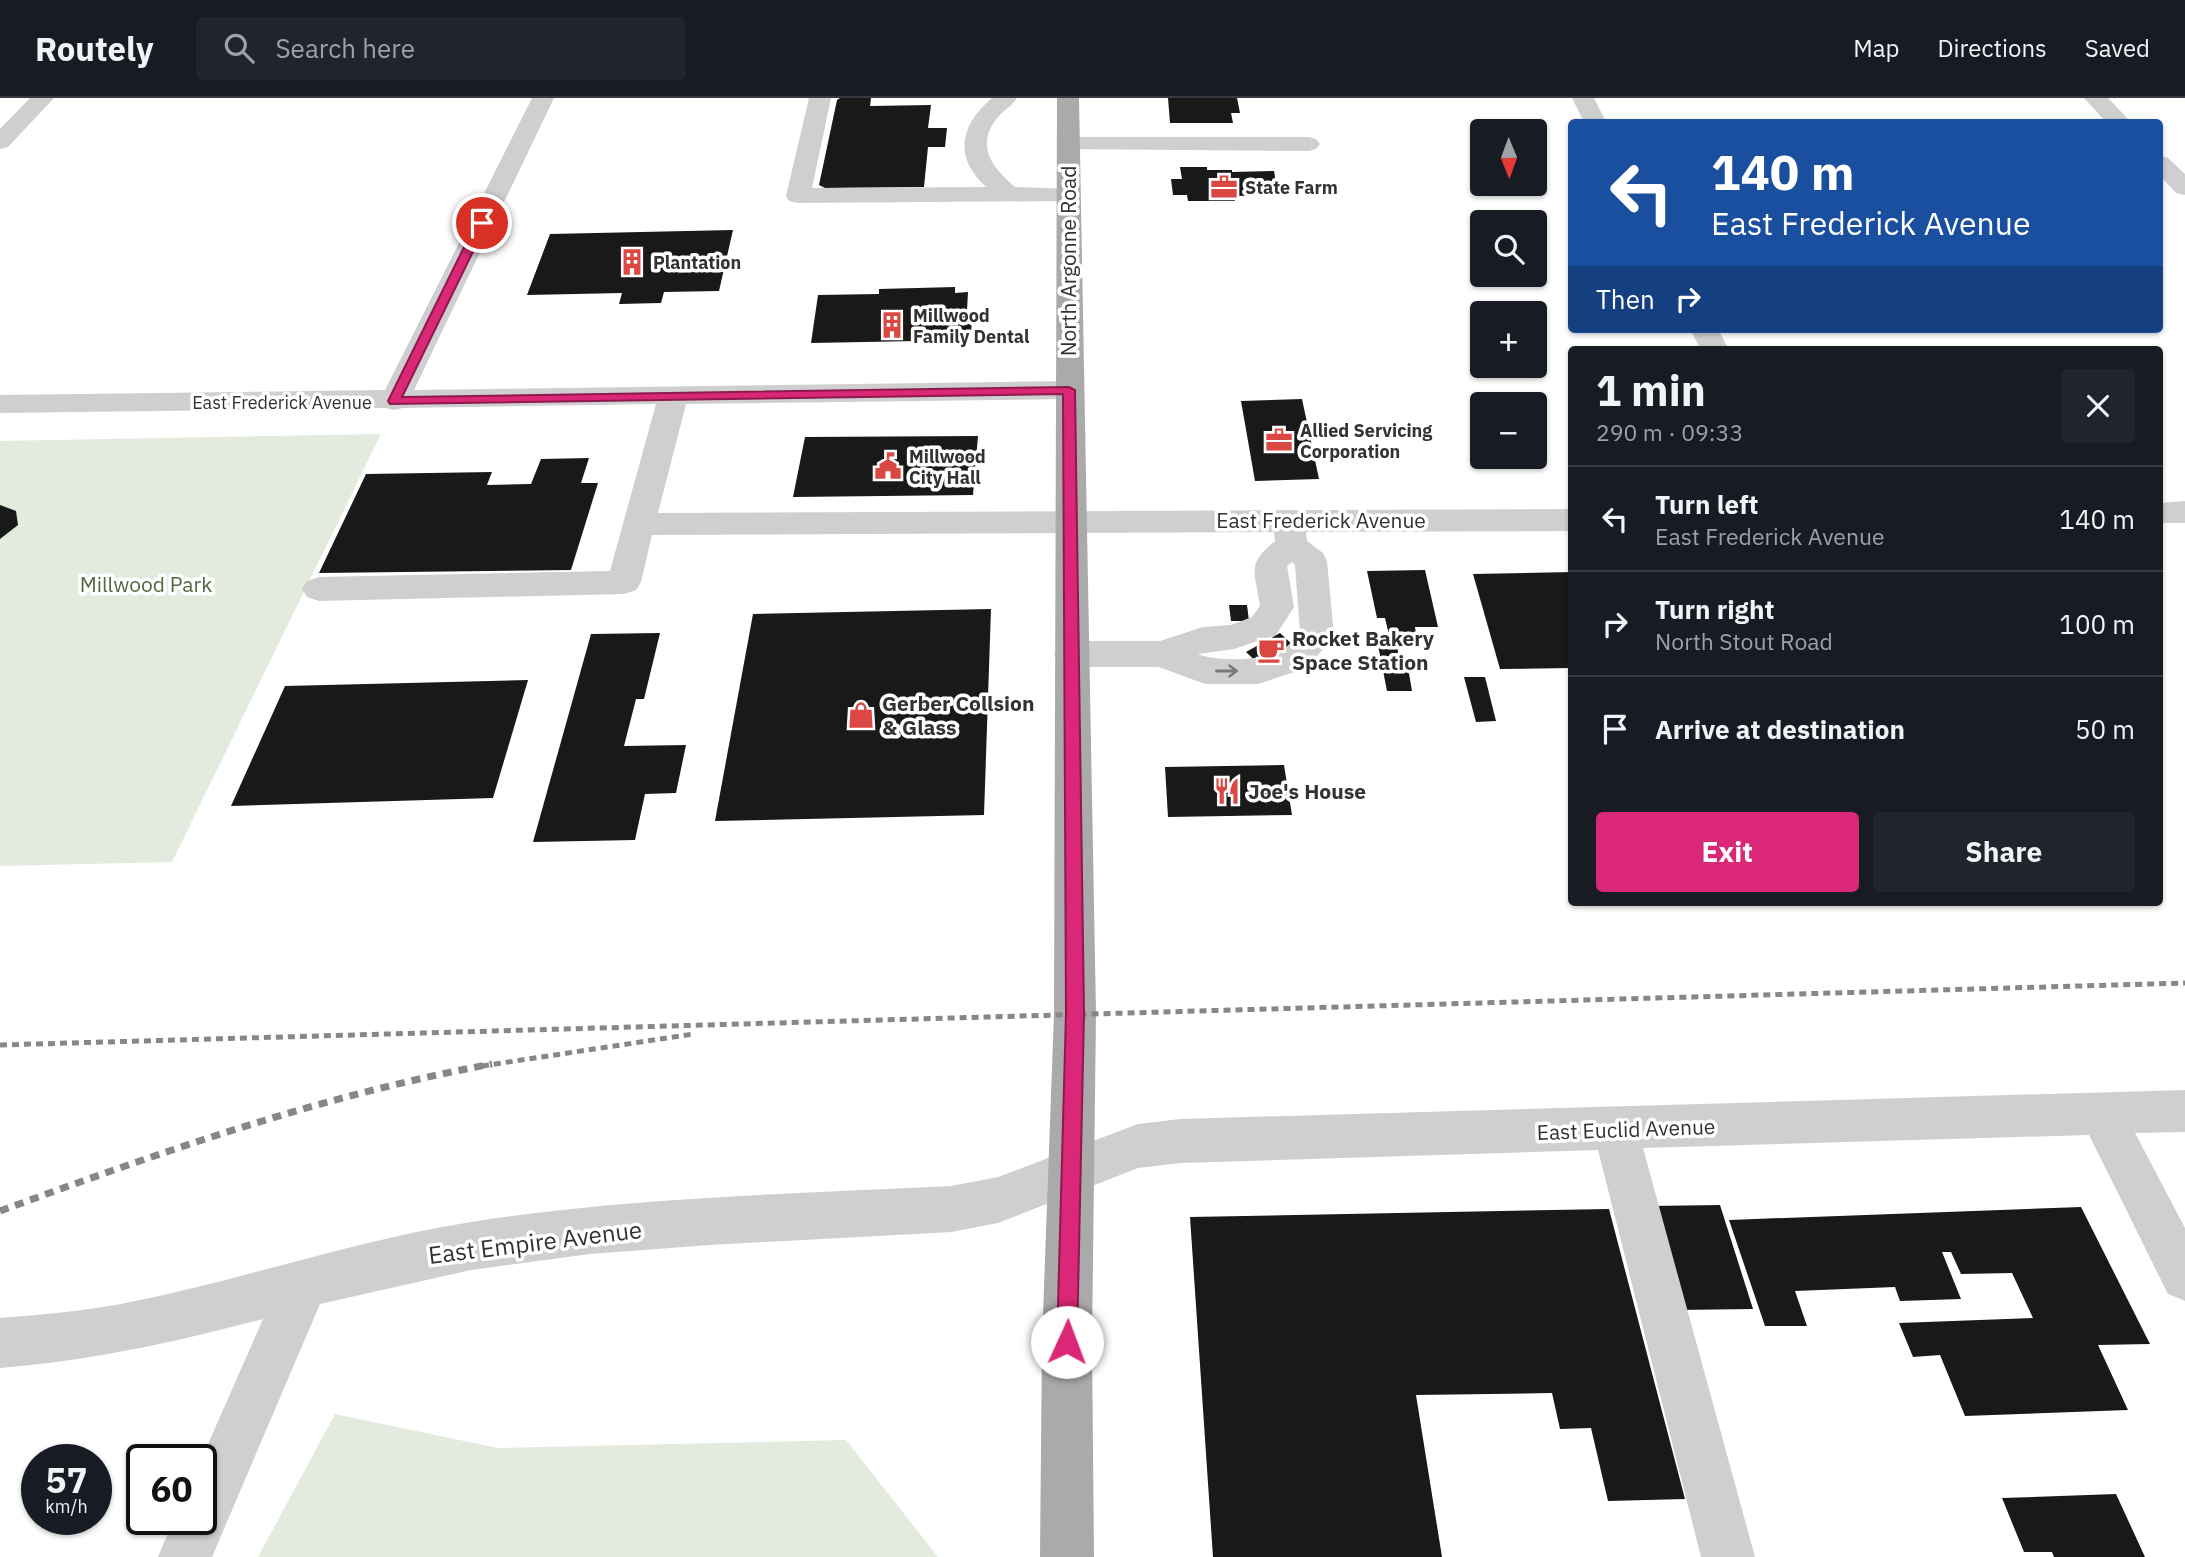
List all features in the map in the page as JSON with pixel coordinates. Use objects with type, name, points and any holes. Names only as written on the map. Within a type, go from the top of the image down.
[{"type":"main road","name":"North Argonne Road","points":[[1067,1557],[1067,1342],[1075,999],[1068,98]]},
{"type":"street","points":[[0,142],[43,98]]},
{"type":"street","points":[[394,401],[543,98]]},
{"type":"street","points":[[820,98],[798,196],[1068,194]]},
{"type":"street","points":[[1006,98],[993,107],[978,127],[976,146],[980,167],[1008,194]]},
{"type":"street","points":[[1583,98],[1594,119]]},
{"type":"street","points":[[2095,98],[2116,119]]},
{"type":"street","points":[[1068,144],[1308,144]]},
{"type":"street","points":[[2163,166],[2185,188]]},
{"type":"street","name":"East Frederick Avenue","points":[[0,404],[394,401],[1069,390]]},
{"type":"street","points":[[319,589],[624,582],[673,397]]},
{"type":"street","points":[[2163,513],[2185,512]]},
{"type":"street","name":"East Frederick Avenue","points":[[639,524],[1070,521],[1290,533],[1568,520]]},
{"type":"street","points":[[1072,654],[1162,654],[1203,639],[1234,637],[1264,626],[1277,607],[1270,563],[1290,533],[1311,561],[1317,636],[1295,659],[1258,671],[1205,671],[1162,654]]},
{"type":"street","name":"East Euclid Avenue","points":[[1072,1170],[1138,1146],[1180,1141],[2185,1111]]},
{"type":"street","points":[[2101,1113],[2185,1277]]},
{"type":"street","points":[[1615,1129],[1728,1557]]},
{"type":"street","name":"East Empire Avenue","points":[[0,1343],[132,1328],[401,1259],[534,1238],[708,1223],[951,1209],[998,1200],[1072,1170]]},
{"type":"street","points":[[185,1557],[304,1283]]},
{"type":"green space","name":"Millwood Park","points":[[381,434],[172,862],[0,866],[0,441]]},
{"type":"green space","points":[[335,1414],[498,1448],[846,1440],[938,1557],[258,1557]]},
{"type":"building","points":[[871,98],[870,106],[931,105],[928,128],[947,128],[945,147],[928,147],[924,187],[825,188],[819,185],[837,100]]},
{"type":"building","points":[[1168,98],[1237,98],[1240,113],[1231,113],[1233,123],[1170,123]]},
{"type":"building","name":"State Farm","points":[[1180,167],[1207,167],[1207,170],[1232,172],[1274,171],[1278,195],[1234,196],[1235,201],[1188,201],[1187,195],[1173,195],[1171,179],[1182,179]]},
{"type":"building","name":"Plantation","points":[[733,230],[719,291],[664,292],[661,303],[619,304],[622,293],[527,295],[550,234]]},
{"type":"building","name":"Millwood Family Dental","points":[[955,287],[955,293],[968,292],[967,311],[972,311],[971,340],[811,343],[818,295],[879,294],[879,289]]},
{"type":"building","name":"Allied Servicing Corporation","points":[[1302,399],[1319,479],[1255,481],[1241,401]]},
{"type":"building","name":"Millwood City Hall","points":[[978,436],[973,495],[793,497],[805,437]]},
{"type":"building","points":[[589,458],[581,483],[598,483],[571,570],[319,573],[366,474],[492,472],[487,485],[531,484],[541,459]]},
{"type":"building","points":[[0,505],[16,511],[18,525],[0,539]]},
{"type":"building","points":[[1425,570],[1438,627],[1415,627],[1416,634],[1389,635],[1385,618],[1377,618],[1367,571]]},
{"type":"building","points":[[1568,572],[1568,668],[1500,669],[1473,574]]},
{"type":"building","points":[[1229,605],[1247,605],[1249,621],[1231,621]]},
{"type":"building","name":"Gerber Collsion & Glass","points":[[991,609],[984,815],[715,821],[753,614]]},
{"type":"building","points":[[660,633],[644,699],[636,699],[624,746],[686,745],[676,793],[645,794],[635,840],[533,842],[591,634]]},
{"type":"building","name":"Rocket Bakery Space Station","points":[[1280,633],[1296,648],[1262,667],[1246,652]]},
{"type":"building","points":[[1378,645],[1397,646],[1400,662],[1407,662],[1412,691],[1387,691]]},
{"type":"building","points":[[1464,677],[1485,677],[1496,721],[1476,722]]},
{"type":"building","points":[[528,680],[493,798],[231,806],[285,686]]},
{"type":"building","name":"Joe's House","points":[[1284,765],[1292,815],[1168,817],[1165,767]]},
{"type":"building","points":[[1720,1205],[1753,1309],[1678,1310],[1649,1206]]},
{"type":"building","points":[[2081,1207],[2150,1344],[2098,1345],[2128,1410],[1965,1416],[1940,1355],[1913,1357],[1899,1323],[2033,1318],[2012,1273],[1961,1274],[1951,1252],[1942,1252],[1961,1299],[1900,1301],[1895,1287],[1795,1291],[1807,1326],[1765,1326],[1729,1220]]},
{"type":"building","points":[[1609,1209],[1685,1499],[1608,1501],[1591,1428],[1560,1429],[1552,1393],[1416,1395],[1442,1557],[1213,1557],[1190,1217]]},
{"type":"building","points":[[2116,1494],[2145,1557],[2054,1557],[2052,1552],[2024,1552],[2002,1498]]},
{"type":"railway","points":[[0,1045],[2185,983]]},
{"type":"railway","points":[[483,1066],[693,1034]]},
{"type":"railway","points":[[483,1066],[492,1064]]},
{"type":"railway","points":[[0,1211],[243,1127],[366,1092],[483,1066]]},
{"type":"place","name":"State Farm","points":[[1224,187]]},
{"type":"place","name":"Plantation","points":[[632,262]]},
{"type":"place","name":"Millwood Family Dental","points":[[892,325]]},
{"type":"place","name":"Allied Servicing Corporation","points":[[1279,440]]},
{"type":"place","name":"Millwood City Hall","points":[[888,466]]},
{"type":"place","name":"Rocket Bakery Space Station","points":[[1271,650]]},
{"type":"place","name":"Gerber Collsion & Glass","points":[[861,715]]},
{"type":"place","name":"Joe's House","points":[[1227,791]]},
{"type":"route","points":[[482,223],[394,401],[1069,390],[1075,1013],[1067,1342]]}]
